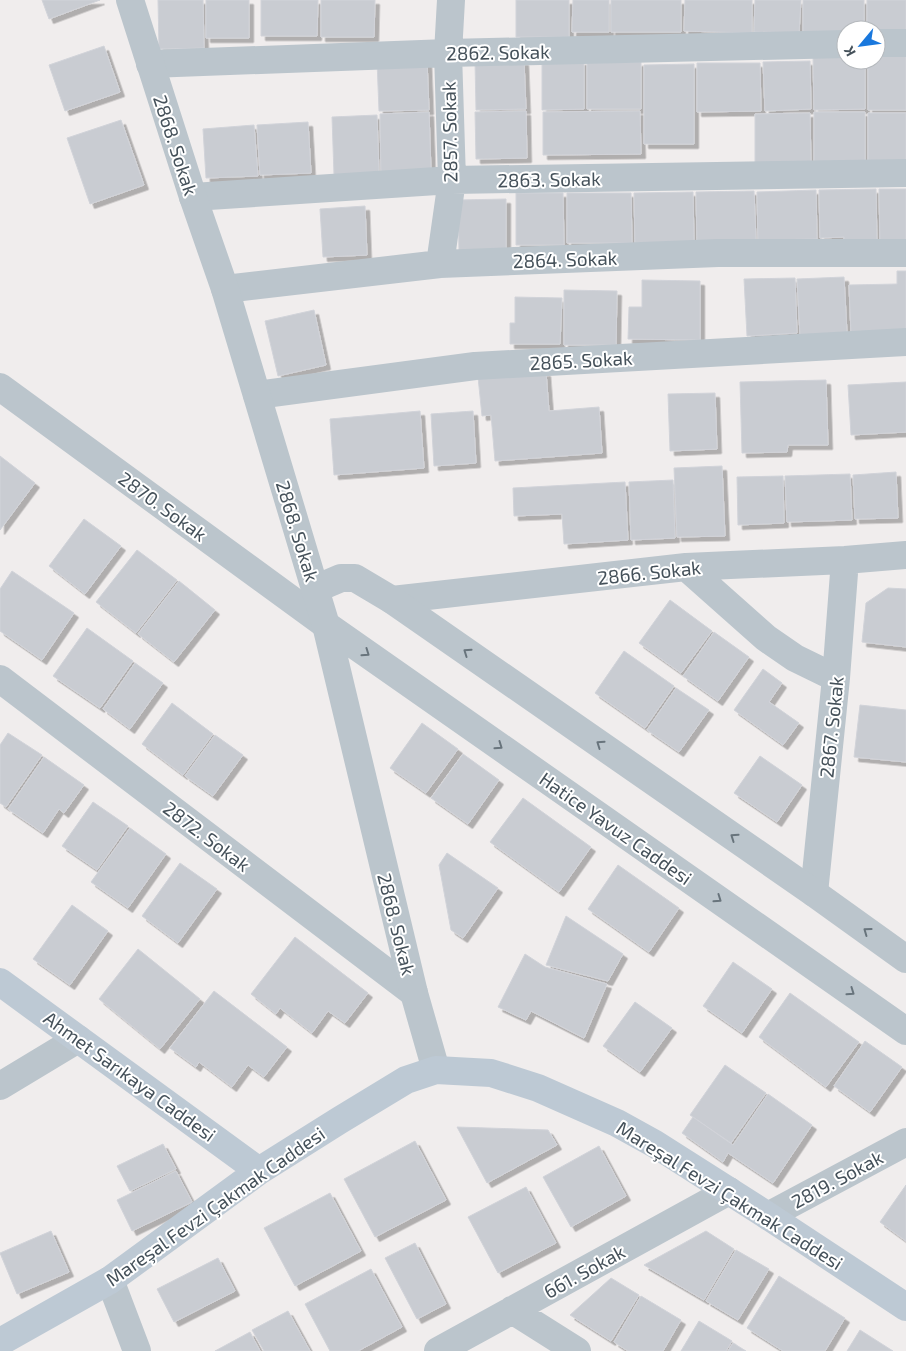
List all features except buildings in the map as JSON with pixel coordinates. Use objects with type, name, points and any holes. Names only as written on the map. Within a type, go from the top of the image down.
[{"type":"main road","name":"Ahmet Sarıkaya Caddesi","points":[[0,982],[259,1171]]},
{"type":"main road","name":"Mareşal Fevzi Çakmak Caddesi","points":[[0,1342],[110,1280],[259,1171],[406,1080],[436,1070],[490,1073],[538,1088],[617,1123],[655,1144],[729,1191],[906,1307]]},
{"type":"street","name":"2868. Sokak","points":[[130,0],[193,197],[225,289],[326,625],[414,993],[436,1070]]},
{"type":"street","name":"2857. Sokak","points":[[440,264],[452,180],[448,53],[451,0]]},
{"type":"street","points":[[886,43],[906,43]]},
{"type":"street","name":"2862. Sokak","points":[[150,64],[448,53],[836,44]]},
{"type":"street","name":"2863. Sokak","points":[[193,197],[452,180],[906,173]]},
{"type":"street","name":"2864. Sokak","points":[[225,289],[440,264],[718,253],[906,252]]},
{"type":"street","name":"2865. Sokak","points":[[257,395],[475,366],[906,342]]},
{"type":"street","name":"2870. Sokak","points":[[0,388],[326,625]]},
{"type":"street","name":"2866. Sokak","points":[[392,600],[686,567],[845,560],[906,555]]},
{"type":"street","name":"2867. Sokak","points":[[814,893],[836,678],[845,560]]},
{"type":"street","points":[[686,567],[766,638],[795,658],[836,678]]},
{"type":"street","points":[[315,589],[341,578],[355,578],[392,600],[814,893],[906,960]]},
{"type":"street","name":"Hatice Yavuz Caddesi","points":[[326,625],[906,1031]]},
{"type":"street","name":"2872. Sokak","points":[[0,679],[414,993]]},
{"type":"street","points":[[0,1086],[78,1039]]},
{"type":"street","name":"2819. Sokak","points":[[768,1216],[906,1142]]},
{"type":"street","name":"661. Sokak","points":[[438,1351],[729,1191]]},
{"type":"street","points":[[110,1280],[137,1351]]},
{"type":"street","points":[[512,1310],[540,1351]]},
{"type":"street","points":[[512,1310],[577,1351]]}]
